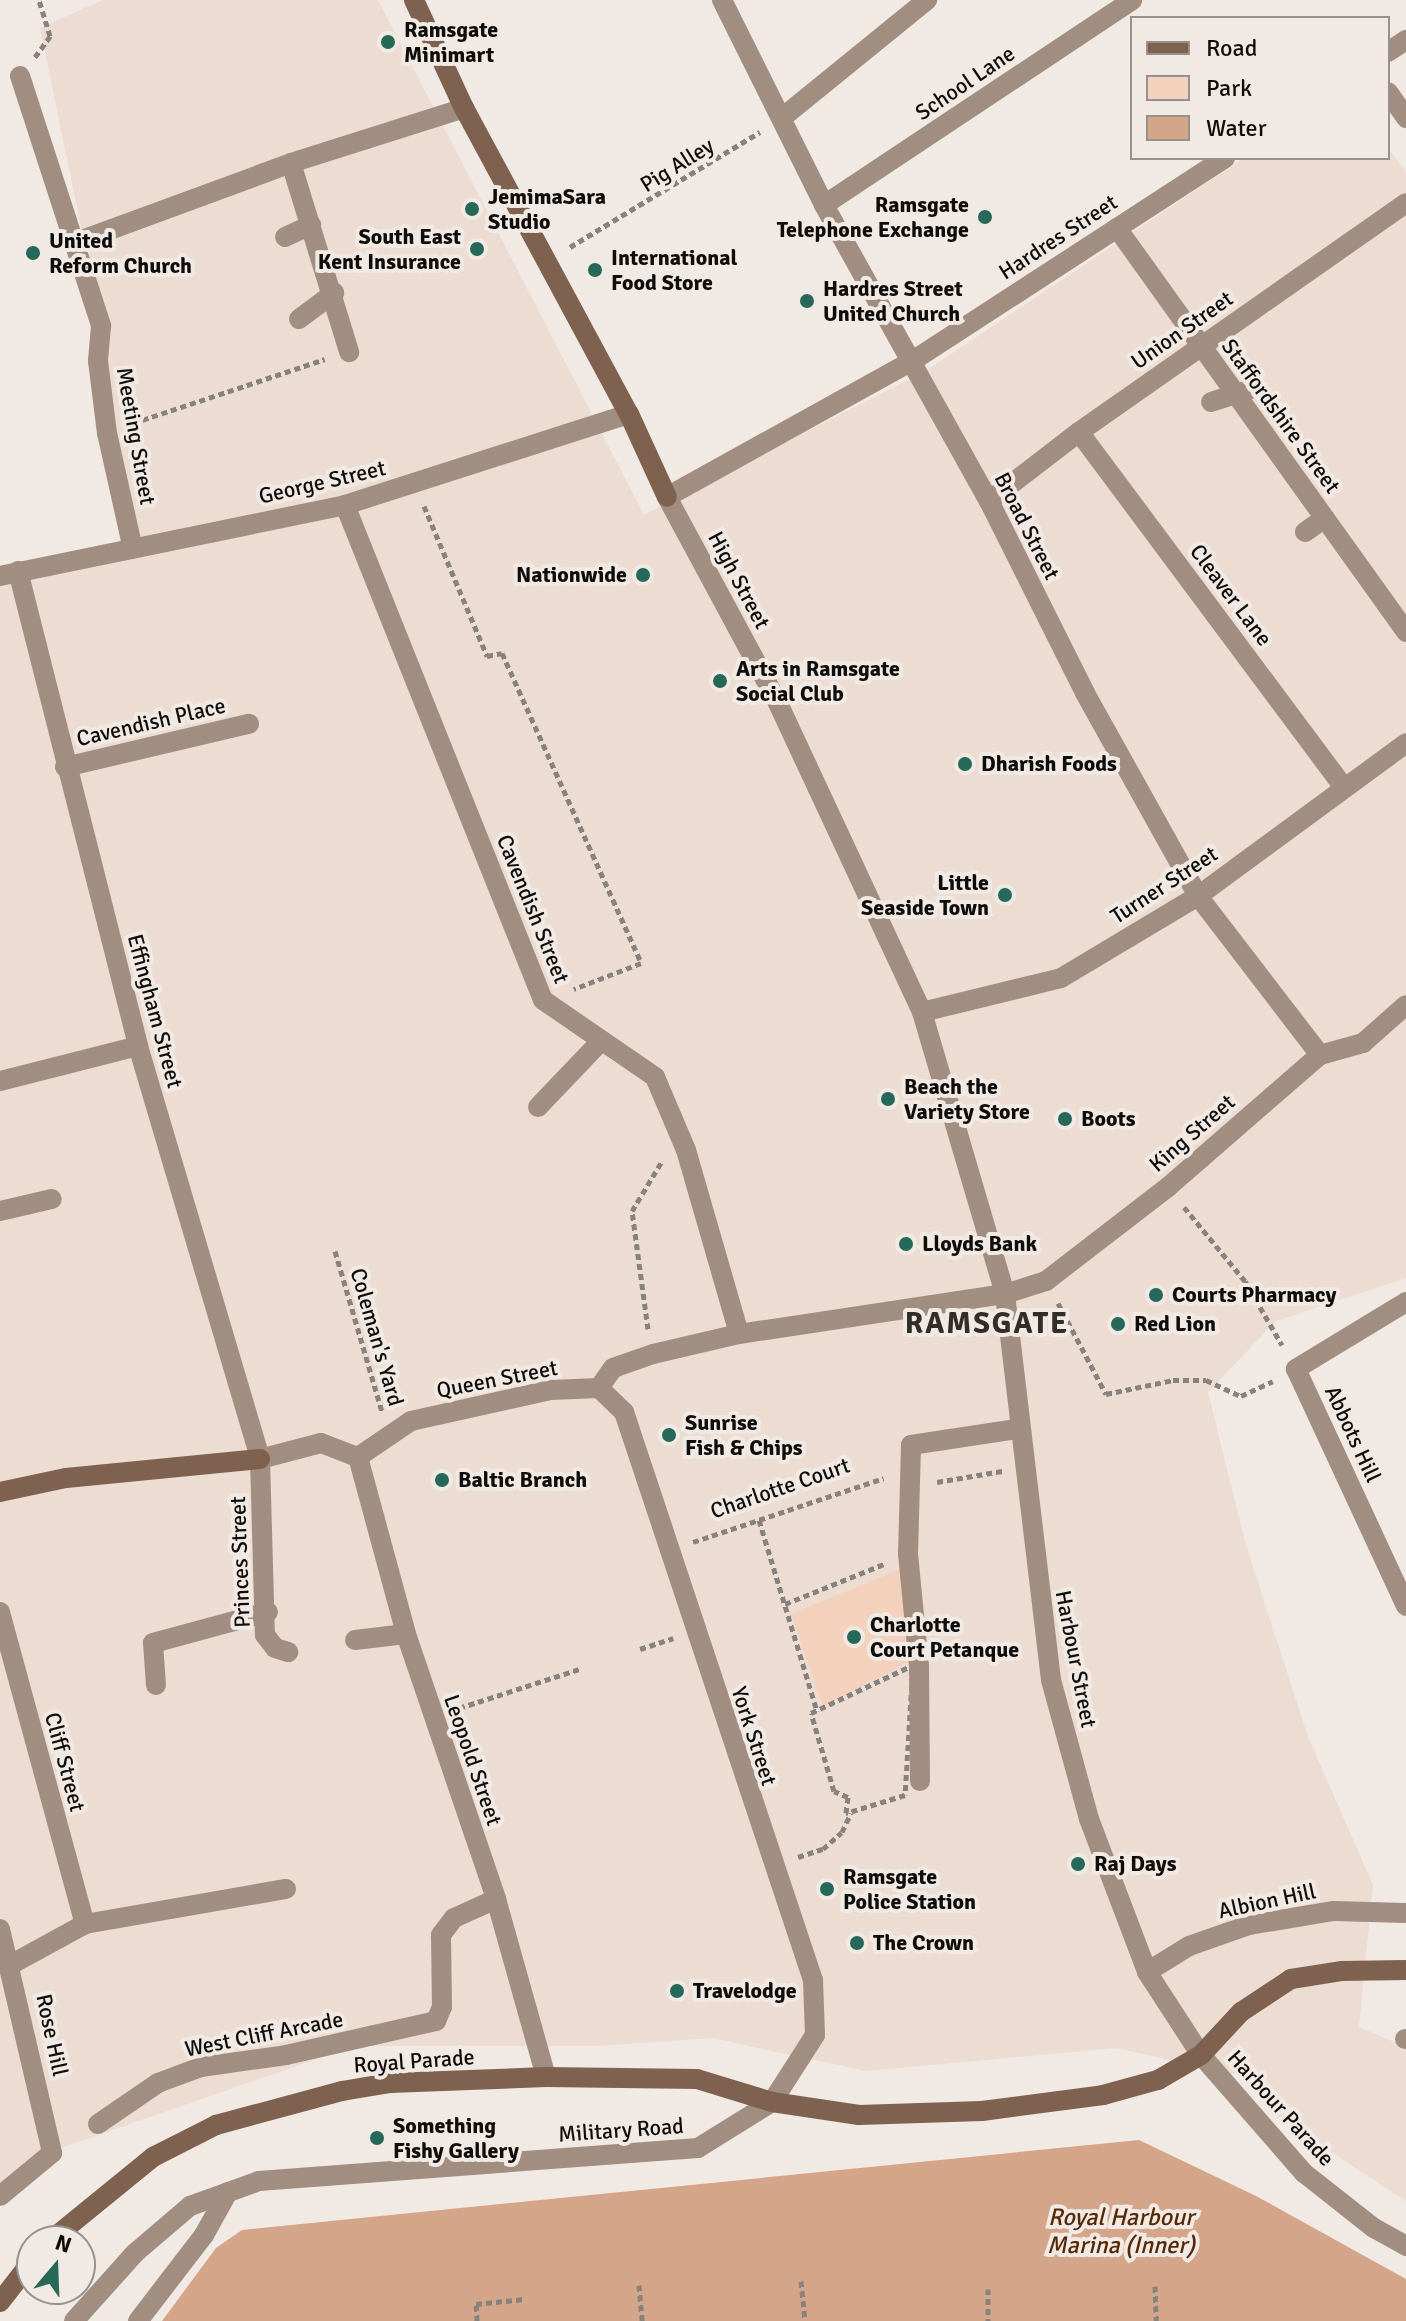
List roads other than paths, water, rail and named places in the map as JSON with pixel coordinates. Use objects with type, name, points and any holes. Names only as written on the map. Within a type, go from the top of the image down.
[{"type":"main road","name":"High Street","points":[[414,0],[464,108],[629,414],[667,497]]},
{"type":"main road","points":[[0,1492],[66,1478],[260,1459]]},
{"type":"main road","points":[[772,2102],[859,2115],[982,2111],[1103,2095],[1158,2080],[1201,2055],[1241,2012],[1291,1979],[1342,1971],[1406,1970]]},
{"type":"main road","name":"Royal Parade","points":[[70,2225],[153,2157],[229,2120],[283,2103],[390,2083],[546,2077],[697,2079],[772,2102]]},
{"type":"main road","points":[[0,2302],[16,2282]]},
{"type":"street","name":"Broad Street","points":[[722,0],[783,117],[824,205],[989,501],[1085,693],[1198,896],[1320,1055]]},
{"type":"street","points":[[783,117],[927,0]]},
{"type":"street","name":"School Lane","points":[[824,205],[1132,0]]},
{"type":"street","name":"Meeting Street","points":[[20,76],[101,326],[98,361],[107,433],[132,545]]},
{"type":"street","points":[[1390,95],[1406,118]]},
{"type":"street","points":[[74,243],[291,163],[464,108]]},
{"type":"street","name":"Hardres Street","points":[[667,497],[912,361],[1222,160]]},
{"type":"street","points":[[291,163],[334,293],[349,352]]},
{"type":"street","name":"Union Street","points":[[989,501],[1200,345],[1406,203]]},
{"type":"street","points":[[285,237],[311,225]]},
{"type":"street","name":"Staffordshire Street","points":[[1117,228],[1200,345],[1242,394],[1406,632]]},
{"type":"street","points":[[299,319],[334,293]]},
{"type":"street","points":[[1211,402],[1242,394]]},
{"type":"street","name":"George Street","points":[[9,574],[132,545],[345,505],[629,414]]},
{"type":"street","name":"Cleaver Lane","points":[[1079,432],[1344,787]]},
{"type":"street","name":"High Street","points":[[667,497],[777,701],[922,1012],[1005,1294]]},
{"type":"street","name":"Cavendish Street","points":[[345,505],[543,1000],[655,1077],[682,1142],[739,1334]]},
{"type":"street","points":[[1305,532],[1325,518]]},
{"type":"street","name":"Effingham Street","points":[[9,574],[65,767],[138,1046],[260,1459]]},
{"type":"street","name":"Cavendish Place","points":[[65,767],[249,724]]},
{"type":"street","name":"Turner Street","points":[[922,1012],[1061,978],[1198,896],[1406,743]]},
{"type":"street","name":"King Street","points":[[1005,1294],[1046,1281],[1168,1187],[1320,1055],[1363,1043],[1406,1005]]},
{"type":"street","points":[[538,1107],[601,1041]]},
{"type":"street","points":[[0,1081],[138,1046]]},
{"type":"street","points":[[0,1211],[52,1199]]},
{"type":"street","points":[[599,1388],[613,1368],[653,1354],[739,1334],[1005,1294]]},
{"type":"street","name":"Harbour Street","points":[[1005,1294],[1017,1429],[1027,1467],[1051,1680],[1089,1819],[1147,1972],[1201,2055]]},
{"type":"street","name":"Abbots Hill","points":[[1406,1302],[1296,1369],[1406,1606]]},
{"type":"street","name":"Queen Street","points":[[358,1457],[388,1432],[411,1421],[551,1390],[599,1388]]},
{"type":"street","name":"York Street","points":[[599,1388],[624,1412],[771,1867],[813,1980],[815,2035],[772,2102]]},
{"type":"street","points":[[920,1781],[919,1666],[908,1554],[911,1445],[1017,1429]]},
{"type":"street","points":[[260,1459],[321,1443],[358,1457]]},
{"type":"street","name":"Leopold Street","points":[[358,1457],[406,1634],[496,1899],[546,2077]]},
{"type":"street","name":"Princes Street","points":[[260,1459],[268,1612],[265,1635],[275,1648],[288,1652]]},
{"type":"street","name":"Cliff Street","points":[[0,1612],[85,1924]]},
{"type":"street","points":[[156,1685],[153,1643],[268,1612]]},
{"type":"street","points":[[355,1640],[406,1634]]},
{"type":"street","points":[[12,1964],[85,1924],[286,1889]]},
{"type":"street","name":"West Cliff Arcade","points":[[98,2124],[158,2083],[201,2067],[436,2021],[442,2007],[441,1935],[454,1918],[496,1899]]},
{"type":"street","name":"Albion Hill","points":[[1147,1972],[1189,1946],[1249,1925],[1334,1911],[1406,1913]]},
{"type":"street","name":"Rose Hill","points":[[0,1929],[12,1964],[52,2153],[0,2196]]},
{"type":"street","name":"Harbour Parade","points":[[1201,2055],[1304,2173],[1374,2228],[1406,2246]]},
{"type":"street","name":"Military Road","points":[[74,2321],[135,2253],[179,2215],[259,2181],[698,2148],[772,2102]]},
{"type":"street","points":[[138,2321],[204,2235],[228,2192]]},
{"type":"water","name":"Royal Harbour Marina (Inner)","points":[[1139,2140],[1256,2196],[1406,2279],[1406,2321],[162,2321],[216,2248],[242,2230]]},
{"type":"place","name":"Ramsgate Minimart","points":[[388,42]]},
{"type":"place","name":"JemimaSara Studio","points":[[472,209]]},
{"type":"place","name":"Ramsgate Telephone Exchange","points":[[985,217]]},
{"type":"place","name":"South East Kent Insurance","points":[[477,249]]},
{"type":"place","name":"United Reform Church","points":[[33,253]]},
{"type":"place","name":"International Food Store","points":[[595,270]]},
{"type":"place","name":"Hardres Street United Church","points":[[807,301]]},
{"type":"place","name":"Nationwide","points":[[643,575]]},
{"type":"place","name":"Arts in Ramsgate Social Club","points":[[720,681]]},
{"type":"place","name":"Dharish Foods","points":[[965,764]]},
{"type":"place","name":"Little Seaside Town","points":[[1005,895]]},
{"type":"place","name":"Beach the Variety Store","points":[[888,1099]]},
{"type":"place","name":"Boots","points":[[1065,1119]]},
{"type":"place","name":"Lloyds Bank","points":[[906,1244]]},
{"type":"place","name":"Courts Pharmacy","points":[[1156,1295]]},
{"type":"place","name":"Red Lion","points":[[1118,1324]]},
{"type":"place","name":"Sunrise Fish & Chips","points":[[669,1435]]},
{"type":"place","name":"Baltic Branch","points":[[442,1480]]},
{"type":"place","name":"Charlotte Court Petanque","points":[[854,1637]]},
{"type":"place","name":"Raj Days","points":[[1078,1864]]},
{"type":"place","name":"Ramsgate Police Station","points":[[827,1889]]},
{"type":"place","name":"The Crown","points":[[857,1943]]},
{"type":"place","name":"Travelodge","points":[[677,1991]]},
{"type":"place","name":"Something Fishy Gallery","points":[[377,2138]]},
{"type":"district","name":"RAMSGATE","points":[[987,1324]]}]
